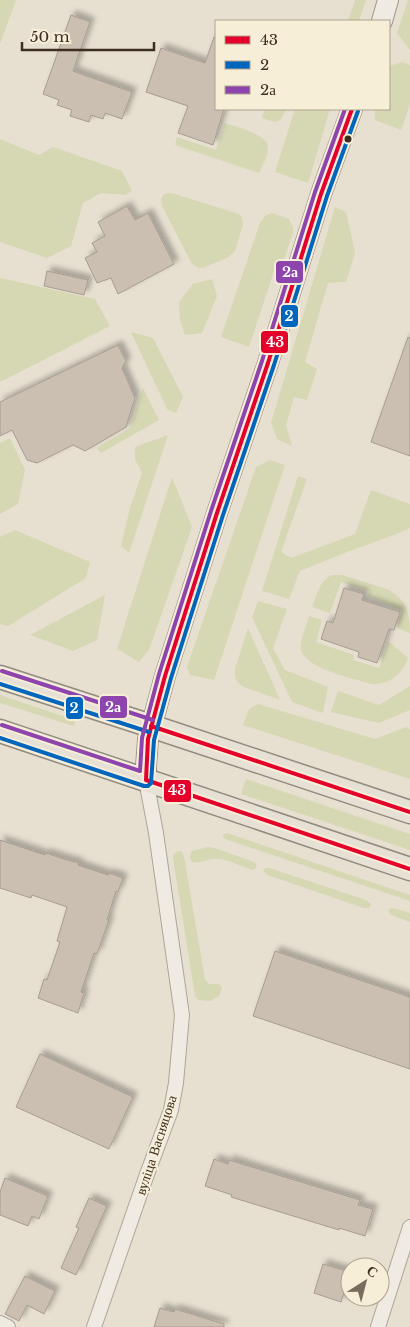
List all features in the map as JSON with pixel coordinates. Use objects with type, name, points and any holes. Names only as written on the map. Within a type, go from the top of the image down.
[{"type":"main road","points":[[382,20],[388,0]]},
{"type":"main road","points":[[146,780],[146,753],[151,726],[165,676],[217,513],[268,363],[321,194],[352,110]]},
{"type":"main road","points":[[0,677],[410,812]]},
{"type":"main road","points":[[0,731],[410,869]]},
{"type":"street","name":"вуліца Васняцова","points":[[94,1327],[170,1110],[176,1084],[182,1015],[156,833],[146,780]]},
{"type":"street","points":[[378,1327],[410,1227]]},
{"type":"street","points":[[0,1323],[8,1327]]},
{"type":"green space","points":[[0,0],[16,0],[0,44]]},
{"type":"green space","points":[[355,0],[366,0],[359,20],[348,20]]},
{"type":"green space","points":[[408,0],[410,0],[410,50],[397,33]]},
{"type":"green space","points":[[402,62],[410,65],[410,104],[401,130],[375,120],[375,110],[390,110],[390,66]]},
{"type":"green space","points":[[265,110],[286,110],[282,118],[277,121],[274,122],[262,118]]},
{"type":"green space","points":[[295,110],[330,110],[308,183],[275,172]]},
{"type":"green space","points":[[225,123],[257,135],[266,142],[268,147],[267,153],[259,173],[175,145],[177,137],[216,150]]},
{"type":"green space","points":[[0,139],[39,155],[53,147],[122,171],[132,191],[125,195],[101,193],[83,203],[71,246],[47,258],[0,242]]},
{"type":"green space","points":[[168,193],[239,214],[242,217],[243,224],[235,251],[227,258],[203,268],[192,264],[162,206],[162,198]]},
{"type":"green space","points":[[335,207],[346,212],[355,253],[346,282],[328,283],[305,362],[317,369],[307,400],[294,397],[286,425],[292,446],[277,439],[271,423]]},
{"type":"green space","points":[[272,213],[289,219],[293,232],[284,260],[275,268],[249,347],[221,337],[260,223],[265,216]]},
{"type":"green space","points":[[0,278],[95,299],[110,326],[0,382]]},
{"type":"green space","points":[[212,279],[217,296],[202,333],[185,335],[180,320],[179,302],[193,284]]},
{"type":"green space","points":[[131,332],[153,338],[183,397],[176,413],[167,409]]},
{"type":"green space","points":[[143,388],[159,420],[101,453],[97,448],[130,428]]},
{"type":"green space","points":[[168,435],[129,553],[121,546],[130,508],[142,473],[135,459],[135,447]]},
{"type":"green space","points":[[10,438],[25,470],[18,504],[0,514],[0,443]]},
{"type":"green space","points":[[270,460],[285,465],[214,680],[190,675],[187,667],[256,467]]},
{"type":"green space","points":[[298,476],[307,479],[281,552],[291,558],[355,534],[371,490],[410,504],[410,528],[300,571],[289,599],[262,591]]},
{"type":"green space","points":[[172,477],[192,527],[149,650],[139,662],[117,649]]},
{"type":"green space","points":[[15,530],[90,562],[86,578],[8,626],[0,624],[0,537]]},
{"type":"green space","points":[[332,575],[342,575],[394,593],[406,607],[410,633],[397,628],[402,610],[368,596],[369,591],[341,582],[330,613],[312,607],[321,585]]},
{"type":"green space","points":[[105,595],[97,640],[73,651],[30,635]]},
{"type":"green space","points":[[258,601],[287,609],[273,648],[285,670],[328,687],[323,713],[292,702],[252,617]]},
{"type":"green space","points":[[309,616],[322,620],[316,642],[354,655],[353,660],[379,668],[388,641],[408,658],[394,678],[378,684],[371,684],[321,668],[305,657],[301,650],[302,638]]},
{"type":"green space","points":[[248,628],[280,700],[244,687],[236,680],[235,669]]},
{"type":"green space","points":[[410,686],[410,710],[379,723],[331,712],[338,691],[379,705]]},
{"type":"green space","points":[[0,695],[75,720],[74,726],[0,703]]},
{"type":"green space","points":[[258,704],[375,739],[406,727],[410,729],[410,779],[243,725],[249,709]]},
{"type":"green space","points":[[246,779],[410,834],[410,850],[241,794]]},
{"type":"green space","points":[[227,833],[410,895],[410,901],[225,839],[223,835]]},
{"type":"green space","points":[[208,847],[254,862],[256,868],[253,870],[222,859],[192,862],[190,854],[192,851]]},
{"type":"green space","points":[[177,851],[182,852],[184,856],[205,980],[209,984],[219,984],[222,988],[219,996],[210,1001],[198,1000],[195,996],[173,858]]},
{"type":"green space","points":[[265,868],[366,900],[371,904],[369,908],[364,908],[267,875],[263,871]]},
{"type":"green space","points":[[394,908],[410,913],[410,922],[391,915],[389,909]]},
{"type":"building","points":[[71,15],[90,22],[73,71],[132,92],[122,119],[105,113],[103,119],[91,115],[89,122],[70,116],[72,110],[57,105],[59,100],[43,94]]},
{"type":"building","points":[[215,37],[215,110],[224,110],[213,145],[178,133],[188,106],[146,92],[161,48],[205,63]]},
{"type":"building","points":[[127,206],[135,220],[148,213],[174,264],[118,294],[111,278],[97,283],[85,258],[97,252],[92,243],[105,236],[98,222]]},
{"type":"building","points":[[47,271],[88,280],[84,295],[44,286]]},
{"type":"building","points":[[408,337],[410,338],[410,456],[371,442]]},
{"type":"building","points":[[118,345],[126,361],[122,368],[135,398],[126,427],[85,451],[73,445],[37,463],[27,460],[12,430],[0,436],[0,402]]},
{"type":"building","points":[[344,588],[364,594],[362,600],[400,612],[394,630],[389,629],[377,663],[358,657],[359,652],[321,639],[327,621],[333,623]]},
{"type":"building","points":[[0,840],[45,855],[46,853],[79,863],[78,865],[108,875],[109,873],[123,878],[118,892],[116,891],[107,920],[109,920],[97,954],[94,953],[81,992],[84,993],[78,1013],[38,998],[44,979],[47,980],[60,942],[57,941],[67,907],[32,895],[31,898],[0,888]]},
{"type":"building","points":[[275,951],[410,997],[410,1069],[253,1016]]},
{"type":"building","points":[[40,1054],[133,1097],[109,1149],[16,1107]]},
{"type":"building","points":[[214,1159],[228,1164],[229,1160],[360,1200],[358,1205],[373,1209],[365,1236],[339,1228],[339,1230],[231,1197],[232,1195],[205,1186]]},
{"type":"building","points":[[5,1178],[48,1196],[39,1219],[32,1216],[28,1226],[0,1215],[0,1192]]},
{"type":"building","points":[[89,1198],[107,1206],[76,1275],[61,1268],[79,1228],[76,1227]]},
{"type":"building","points":[[323,1264],[340,1269],[340,1302],[314,1293]]},
{"type":"building","points":[[25,1276],[55,1291],[44,1314],[27,1305],[19,1321],[5,1314]]},
{"type":"building","points":[[160,1308],[174,1312],[175,1309],[224,1324],[224,1327],[154,1327]]},
{"type":"transit line","name":"2а","points":[[2,725],[140,771],[142,738],[159,674],[211,511],[262,361],[315,192],[345,110]]},
{"type":"transit line","name":"43","points":[[352,110],[321,194],[268,363],[217,513],[165,676],[148,739],[146,780],[410,869]]},
{"type":"transit line","name":"2","points":[[0,738],[144,786],[148,786],[151,783],[154,740],[171,678],[223,515],[274,365],[327,196],[358,111]]},
{"type":"transit line","name":"2а","points":[[2,671],[153,720]]},
{"type":"transit line","name":"2","points":[[0,684],[149,732]]},
{"type":"transit line","name":"43","points":[[151,726],[410,812]]}]
